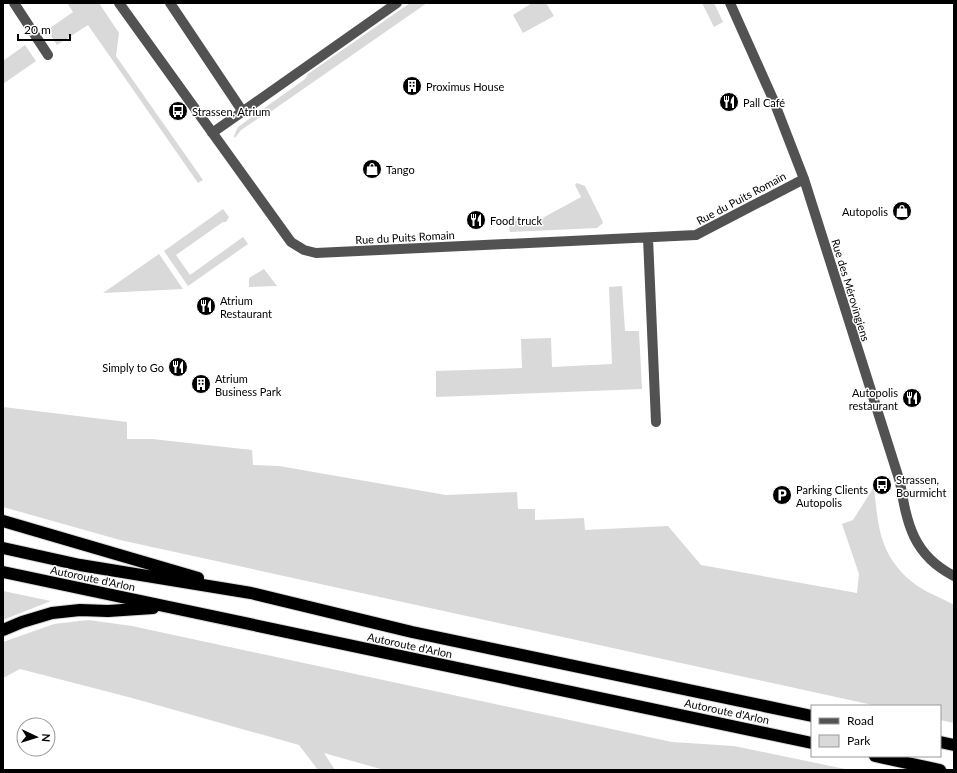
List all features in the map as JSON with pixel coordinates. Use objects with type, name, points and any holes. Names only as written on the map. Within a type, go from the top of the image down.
[{"type":"highway","points":[[3,521],[251,593]]},
{"type":"highway","name":"Autoroute d'Arlon","points":[[3,548],[80,564],[251,593],[412,632],[811,716]]},
{"type":"highway","name":"Autoroute d'Arlon","points":[[3,572],[811,743]]},
{"type":"highway","points":[[3,630],[22,622],[52,613],[80,610],[108,611],[167,607]]},
{"type":"highway","points":[[941,742],[954,745]]},
{"type":"highway","points":[[879,757],[940,770]]},
{"type":"street","points":[[14,3],[48,55]]},
{"type":"street","name":"Rue du Puits Romain","points":[[119,3],[291,242],[304,250],[316,253],[696,236],[804,179]]},
{"type":"street","points":[[170,3],[243,112]]},
{"type":"street","points":[[212,133],[396,3]]},
{"type":"street","name":"Rue des Mérovingiens","points":[[730,3],[773,99],[804,179],[900,482],[905,511],[912,532],[920,550],[934,565],[954,576]]},
{"type":"street","points":[[648,238],[656,422]]},
{"type":"green space","points":[[67,3],[99,3],[119,33],[116,56],[203,180],[198,183],[88,25],[57,45],[47,30],[73,12]]},
{"type":"green space","points":[[410,3],[427,3],[263,117],[262,116],[241,130],[235,138],[234,136],[238,127],[305,79],[308,74]]},
{"type":"green space","points":[[532,3],[546,3],[554,16],[523,33],[513,15]]},
{"type":"green space","points":[[702,3],[714,3],[723,22],[714,27]]},
{"type":"green space","points":[[25,45],[36,61],[3,84],[3,61]]},
{"type":"green space","points":[[577,183],[585,186],[601,218],[603,223],[597,228],[510,232],[509,226],[511,222],[520,216],[528,226],[581,197],[575,185]]},
{"type":"green space","points":[[223,209],[229,217],[226,222],[223,222],[176,255],[190,275],[243,237],[248,244],[188,286],[164,251]]},
{"type":"green space","points":[[159,254],[183,289],[103,293]]},
{"type":"green space","points":[[264,269],[277,286],[249,287],[249,278]]},
{"type":"green space","points":[[622,286],[625,331],[639,331],[642,389],[436,397],[436,371],[522,368],[521,339],[551,338],[552,367],[612,364],[609,287]]},
{"type":"green space","points":[[3,407],[127,422],[127,439],[152,439],[252,450],[253,465],[279,466],[446,495],[517,492],[518,509],[535,509],[535,520],[584,518],[585,530],[668,526],[701,565],[857,593],[859,574],[842,524],[853,520],[874,487],[879,526],[886,549],[892,560],[900,571],[915,585],[954,605],[954,723],[941,720],[941,705],[872,705],[120,540],[3,507]]},
{"type":"green space","points":[[3,591],[51,601],[3,620]]},
{"type":"green space","points":[[88,620],[132,626],[672,742],[734,746],[850,770],[384,770],[324,753],[335,770],[318,770],[299,745],[132,698],[20,669],[3,678],[3,642],[54,624]]},
{"type":"place","name":"Proximus House","points":[[412,86]]},
{"type":"place","name":"Pall Café","points":[[729,102]]},
{"type":"place","name":"Strassen, Atrium","points":[[178,111]]},
{"type":"place","name":"Tango","points":[[372,169]]},
{"type":"place","name":"Autopolis","points":[[902,211]]},
{"type":"place","name":"Food truck","points":[[476,220]]},
{"type":"place","name":"Atrium Restaurant","points":[[206,306]]},
{"type":"place","name":"Simply to Go","points":[[178,367]]},
{"type":"place","name":"Atrium Business Park","points":[[201,384]]},
{"type":"place","name":"Autopolis restaurant","points":[[912,398]]},
{"type":"place","name":"Strassen, Bourmicht","points":[[882,485]]},
{"type":"place","name":"Parking Clients Autopolis","points":[[782,495]]}]
